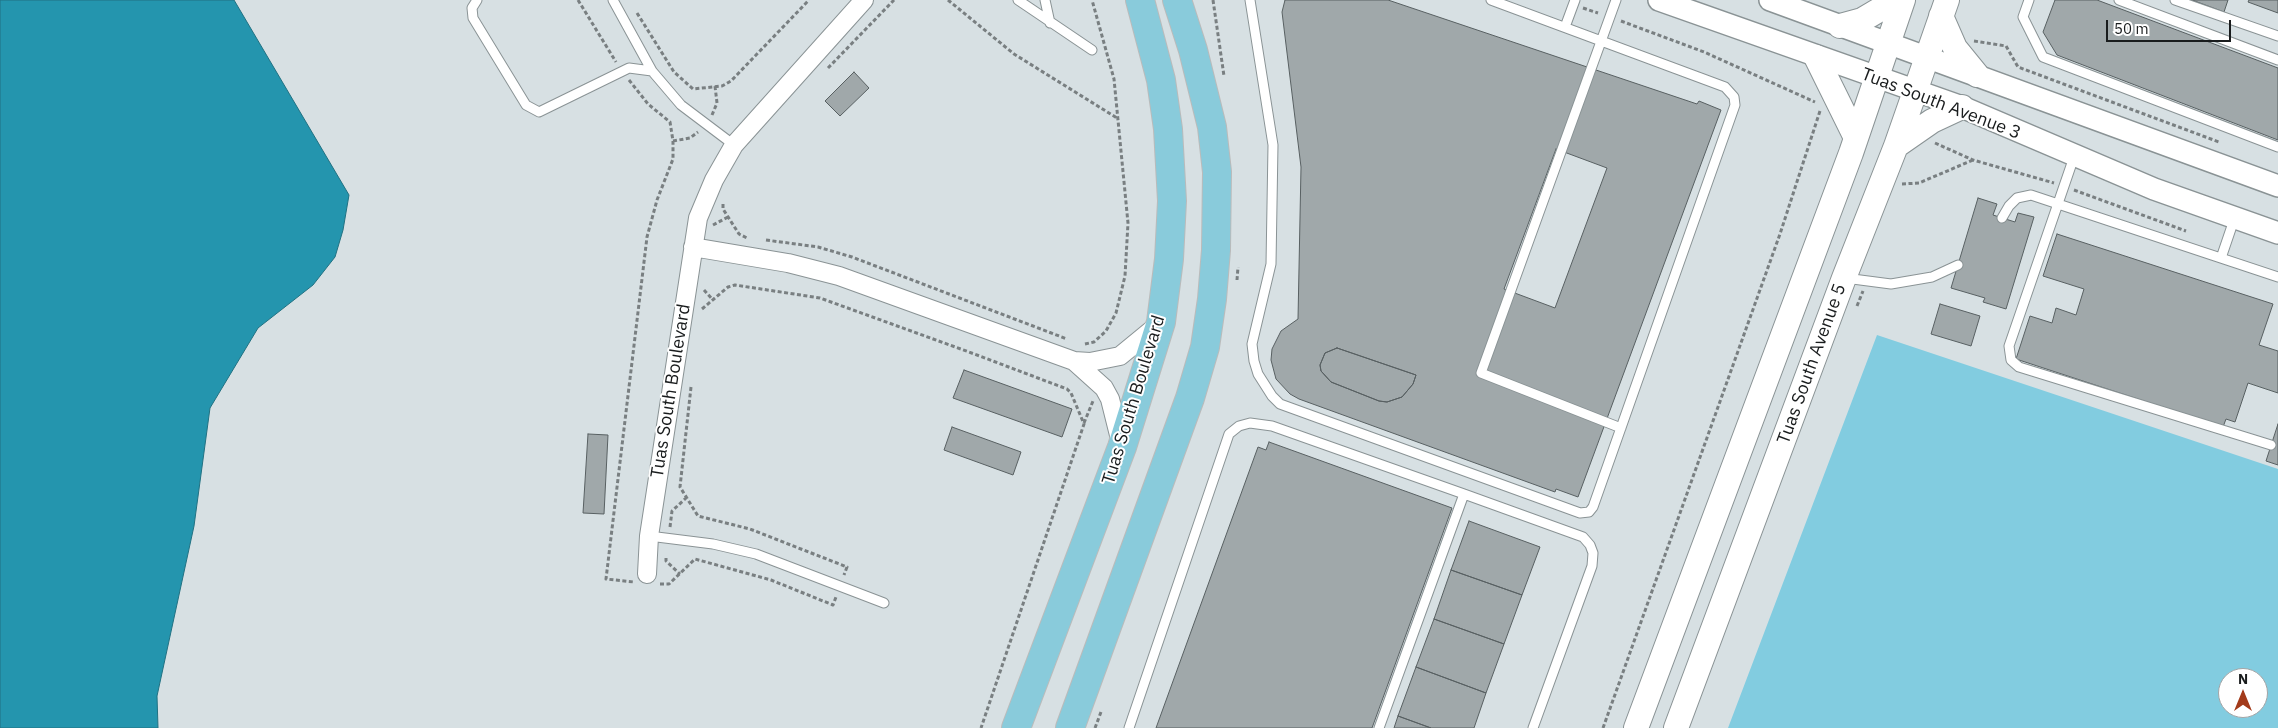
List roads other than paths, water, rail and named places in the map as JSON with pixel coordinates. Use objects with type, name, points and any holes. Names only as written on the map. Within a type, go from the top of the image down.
[{"type":"main road","name":"Tuas South Boulevard","points":[[1016,728],[1122,447],[1161,322],[1169,259],[1172,201],[1169,138],[1161,80],[1140,0]]},
{"type":"main road","points":[[1840,26],[1862,20],[1896,0]]},
{"type":"main road","points":[[1636,728],[1856,138],[1903,0]]},
{"type":"main road","points":[[1070,728],[1190,398],[1204,347],[1212,300],[1216,250],[1216,172],[1212,127],[1179,3]]},
{"type":"main road","points":[[1944,8],[1955,48],[1977,74]]},
{"type":"main road","name":"Tuas South Avenue 5","points":[[1676,728],[1855,280],[1896,146],[1944,8]]},
{"type":"main road","points":[[1816,57],[1856,138]]},
{"type":"main road","points":[[1896,146],[1932,121],[1962,107]]},
{"type":"street","name":"Tuas South Boulevard","points":[[647,574],[650,536],[698,218],[706,198],[734,145],[864,0]]},
{"type":"street","name":"Tuas South Avenue 3","points":[[1659,0],[1915,92],[1962,107],[2154,189],[2278,233]]},
{"type":"street","points":[[1770,0],[1977,74],[2278,186]]},
{"type":"street","points":[[693,246],[788,263],[839,276],[1074,362],[1104,388],[1110,399],[1122,447]]},
{"type":"street","points":[[1074,362],[1098,361],[1120,356],[1161,322]]},
{"type":"lane","points":[[613,0],[652,71],[681,105],[734,145]]},
{"type":"lane","points":[[1018,0],[1092,50]]},
{"type":"lane","points":[[1045,0],[1050,23]]},
{"type":"lane","points":[[1250,0],[1273,145],[1272,264],[1252,344],[1258,374],[1272,396],[1280,404],[1580,513],[1589,512],[1593,507],[1735,105],[1732,92],[1724,87],[1491,0]]},
{"type":"lane","points":[[1616,0],[1480,373],[1621,428]]},
{"type":"lane","points":[[2029,0],[2023,17],[2043,57],[2278,147]]},
{"type":"lane","points":[[2119,0],[2278,60]]},
{"type":"lane","points":[[2175,0],[2278,36]]},
{"type":"lane","points":[[475,1],[472,8],[473,18],[526,105],[539,112],[629,68],[652,71]]},
{"type":"lane","points":[[1565,27],[1574,2]]},
{"type":"lane","points":[[2074,156],[2009,346],[2011,360],[2019,367],[2271,445]]},
{"type":"lane","points":[[2002,218],[2009,206],[2017,198],[2032,195],[2278,277]]},
{"type":"lane","points":[[2221,258],[2236,217]]},
{"type":"lane","points":[[1855,280],[1891,284],[1932,277],[1958,265]]},
{"type":"lane","points":[[1128,728],[1228,434],[1239,426],[1250,423],[1272,426],[1583,537],[1590,545],[1593,554],[1592,566],[1533,728]]},
{"type":"lane","points":[[1379,728],[1464,494]]},
{"type":"lane","points":[[650,536],[713,544],[756,554],[884,603]]}]
